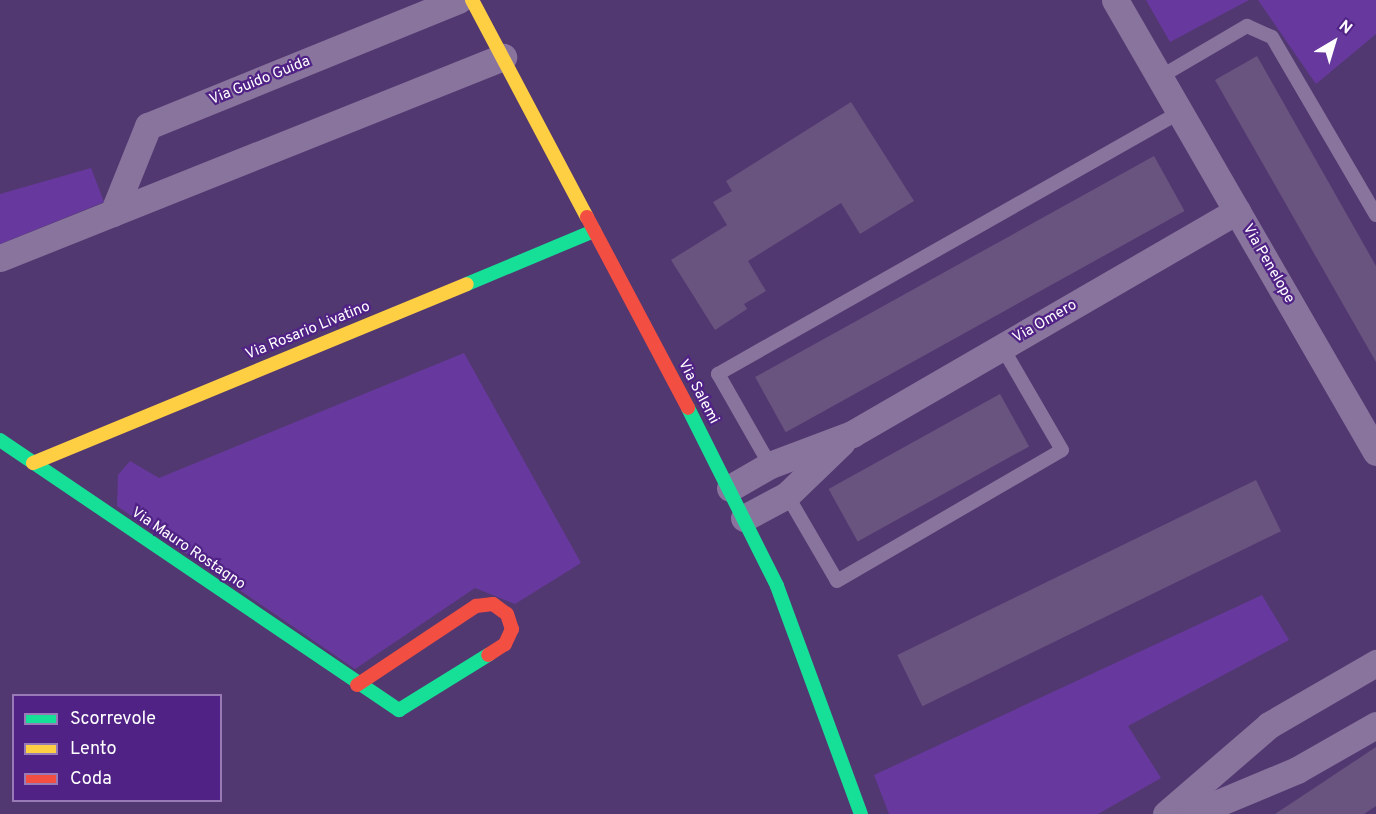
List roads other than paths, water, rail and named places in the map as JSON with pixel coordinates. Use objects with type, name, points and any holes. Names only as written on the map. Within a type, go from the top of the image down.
[{"type":"street","name":"Via Guido Guida","points":[[112,213],[148,126],[458,0]]},
{"type":"street","name":"Via Salemi","points":[[472,0],[730,488],[777,586],[861,814]]},
{"type":"street","name":"Via Penelope","points":[[1115,0],[1374,445]]},
{"type":"street","points":[[0,258],[503,57]]},
{"type":"street","name":"Via Omero","points":[[852,434],[1238,211]]},
{"type":"street","name":"Via Rosario Livatino","points":[[33,462],[594,231]]},
{"type":"street","points":[[730,488],[770,465],[852,434]]},
{"type":"street","points":[[744,518],[787,495],[852,434]]},
{"type":"street","name":"Via Mauro Rostagno","points":[[0,440],[357,685],[399,710],[505,645],[512,629],[507,614],[492,604],[476,606],[357,685]]},
{"type":"street","points":[[1166,814],[1269,725],[1376,663]]},
{"type":"street","points":[[1192,814],[1297,770],[1376,725]]},
{"type":"lane","points":[[1160,77],[1246,26],[1272,37],[1376,215]]},
{"type":"lane","points":[[770,465],[718,374],[1180,112]]},
{"type":"lane","points":[[787,495],[837,581],[1062,450],[1002,347]]}]
